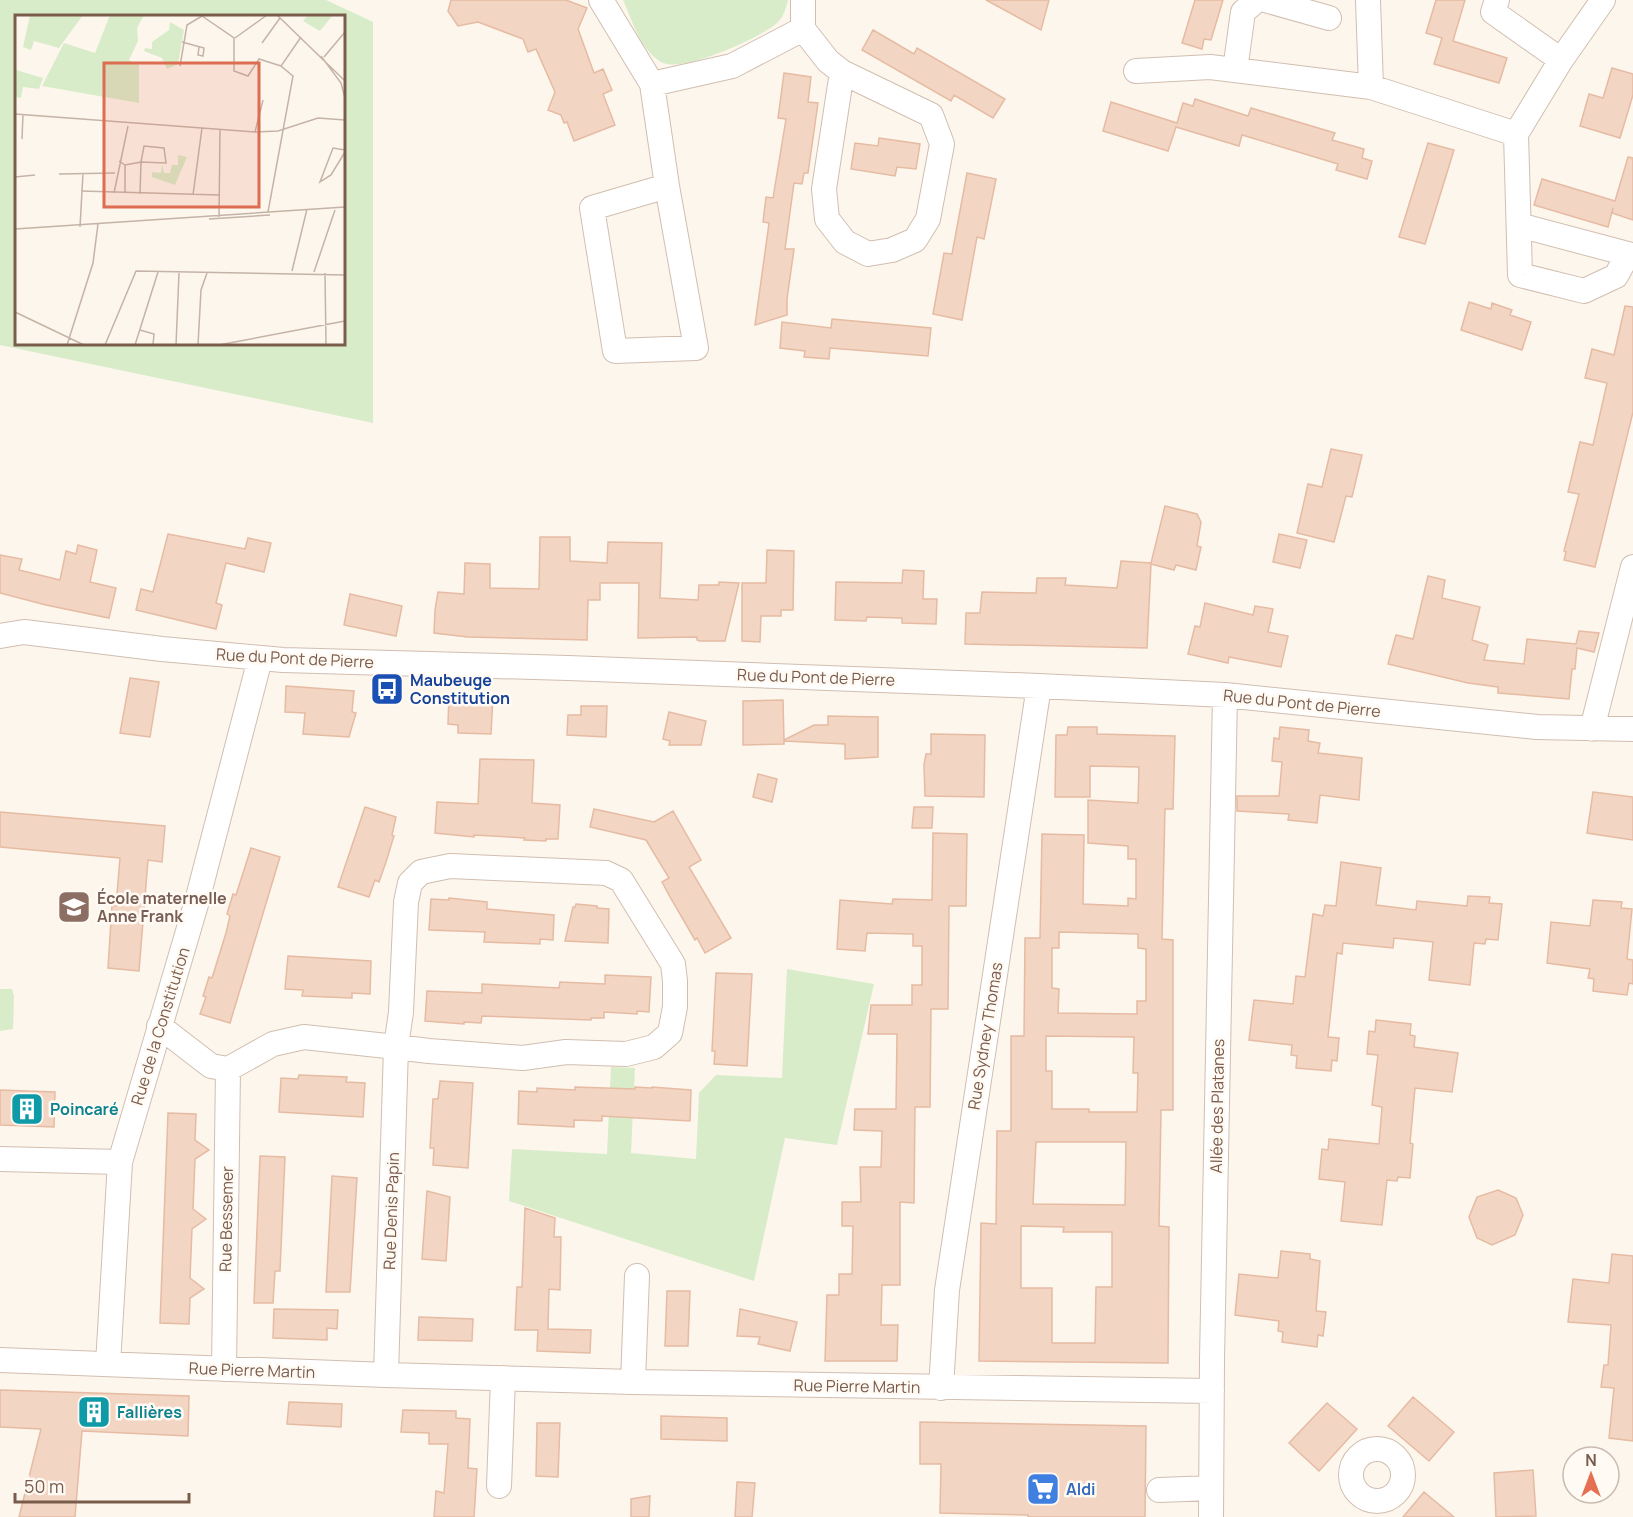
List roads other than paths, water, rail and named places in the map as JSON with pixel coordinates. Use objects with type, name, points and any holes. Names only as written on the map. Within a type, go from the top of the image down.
[{"type":"street","points":[[601,0],[652,84],[667,186],[696,348],[615,351],[592,208],[667,186]]},
{"type":"street","points":[[803,0],[803,29],[828,61],[842,72],[931,115],[942,144],[928,219],[915,240],[892,250],[868,254],[845,242],[827,219],[824,189],[842,72]]},
{"type":"street","points":[[1235,70],[1243,12],[1257,0]]},
{"type":"street","points":[[1265,0],[1329,18]]},
{"type":"street","points":[[1368,0],[1371,87]]},
{"type":"street","points":[[1497,0],[1493,12],[1561,60]]},
{"type":"street","points":[[1519,225],[1516,134],[1561,60],[1603,0]]},
{"type":"street","points":[[652,84],[732,66],[803,29]]},
{"type":"street","points":[[1136,71],[1210,67],[1371,87],[1516,134]]},
{"type":"street","points":[[1592,729],[1633,567]]},
{"type":"street","name":"Rue du Pont de Pierre","points":[[0,636],[24,632],[260,659],[568,668],[1226,695],[1537,727],[1633,729]]},
{"type":"street","name":"Rue de la Constitution","points":[[108,1364],[120,1162],[197,901],[260,659]]},
{"type":"street","name":"Rue Sydney Thomas","points":[[941,1388],[946,1290],[1039,686]]},
{"type":"street","name":"Allée des Platanes","points":[[1211,1517],[1226,695]]},
{"type":"street","points":[[159,1026],[211,1066],[228,1069],[273,1044],[304,1037],[429,1051],[523,1058],[566,1052],[626,1054],[654,1047],[669,1033],[675,1007],[673,964],[621,880],[606,873],[450,866],[421,872],[410,883],[406,902],[401,1011],[396,1047]]},
{"type":"street","name":"Rue Denis Papin","points":[[386,1375],[396,1047]]},
{"type":"street","name":"Rue Bessemer","points":[[224,1369],[228,1069]]},
{"type":"street","points":[[0,1159],[120,1162]]},
{"type":"street","points":[[633,1382],[637,1276]]},
{"type":"street","name":"Rue Pierre Martin","points":[[0,1360],[633,1382],[1212,1391]]},
{"type":"street","points":[[499,1486],[503,1378]]},
{"type":"street","points":[[1159,1490],[1211,1488]]},
{"type":"place","name":"Maubeuge Constitution","points":[[387,689]]},
{"type":"place","name":"École maternelle Anne Frank","points":[[74,907]]},
{"type":"place","name":"Poincaré","points":[[27,1109]]},
{"type":"place","name":"Fallières","points":[[94,1412]]},
{"type":"place","name":"Aldi","points":[[1043,1489]]}]
